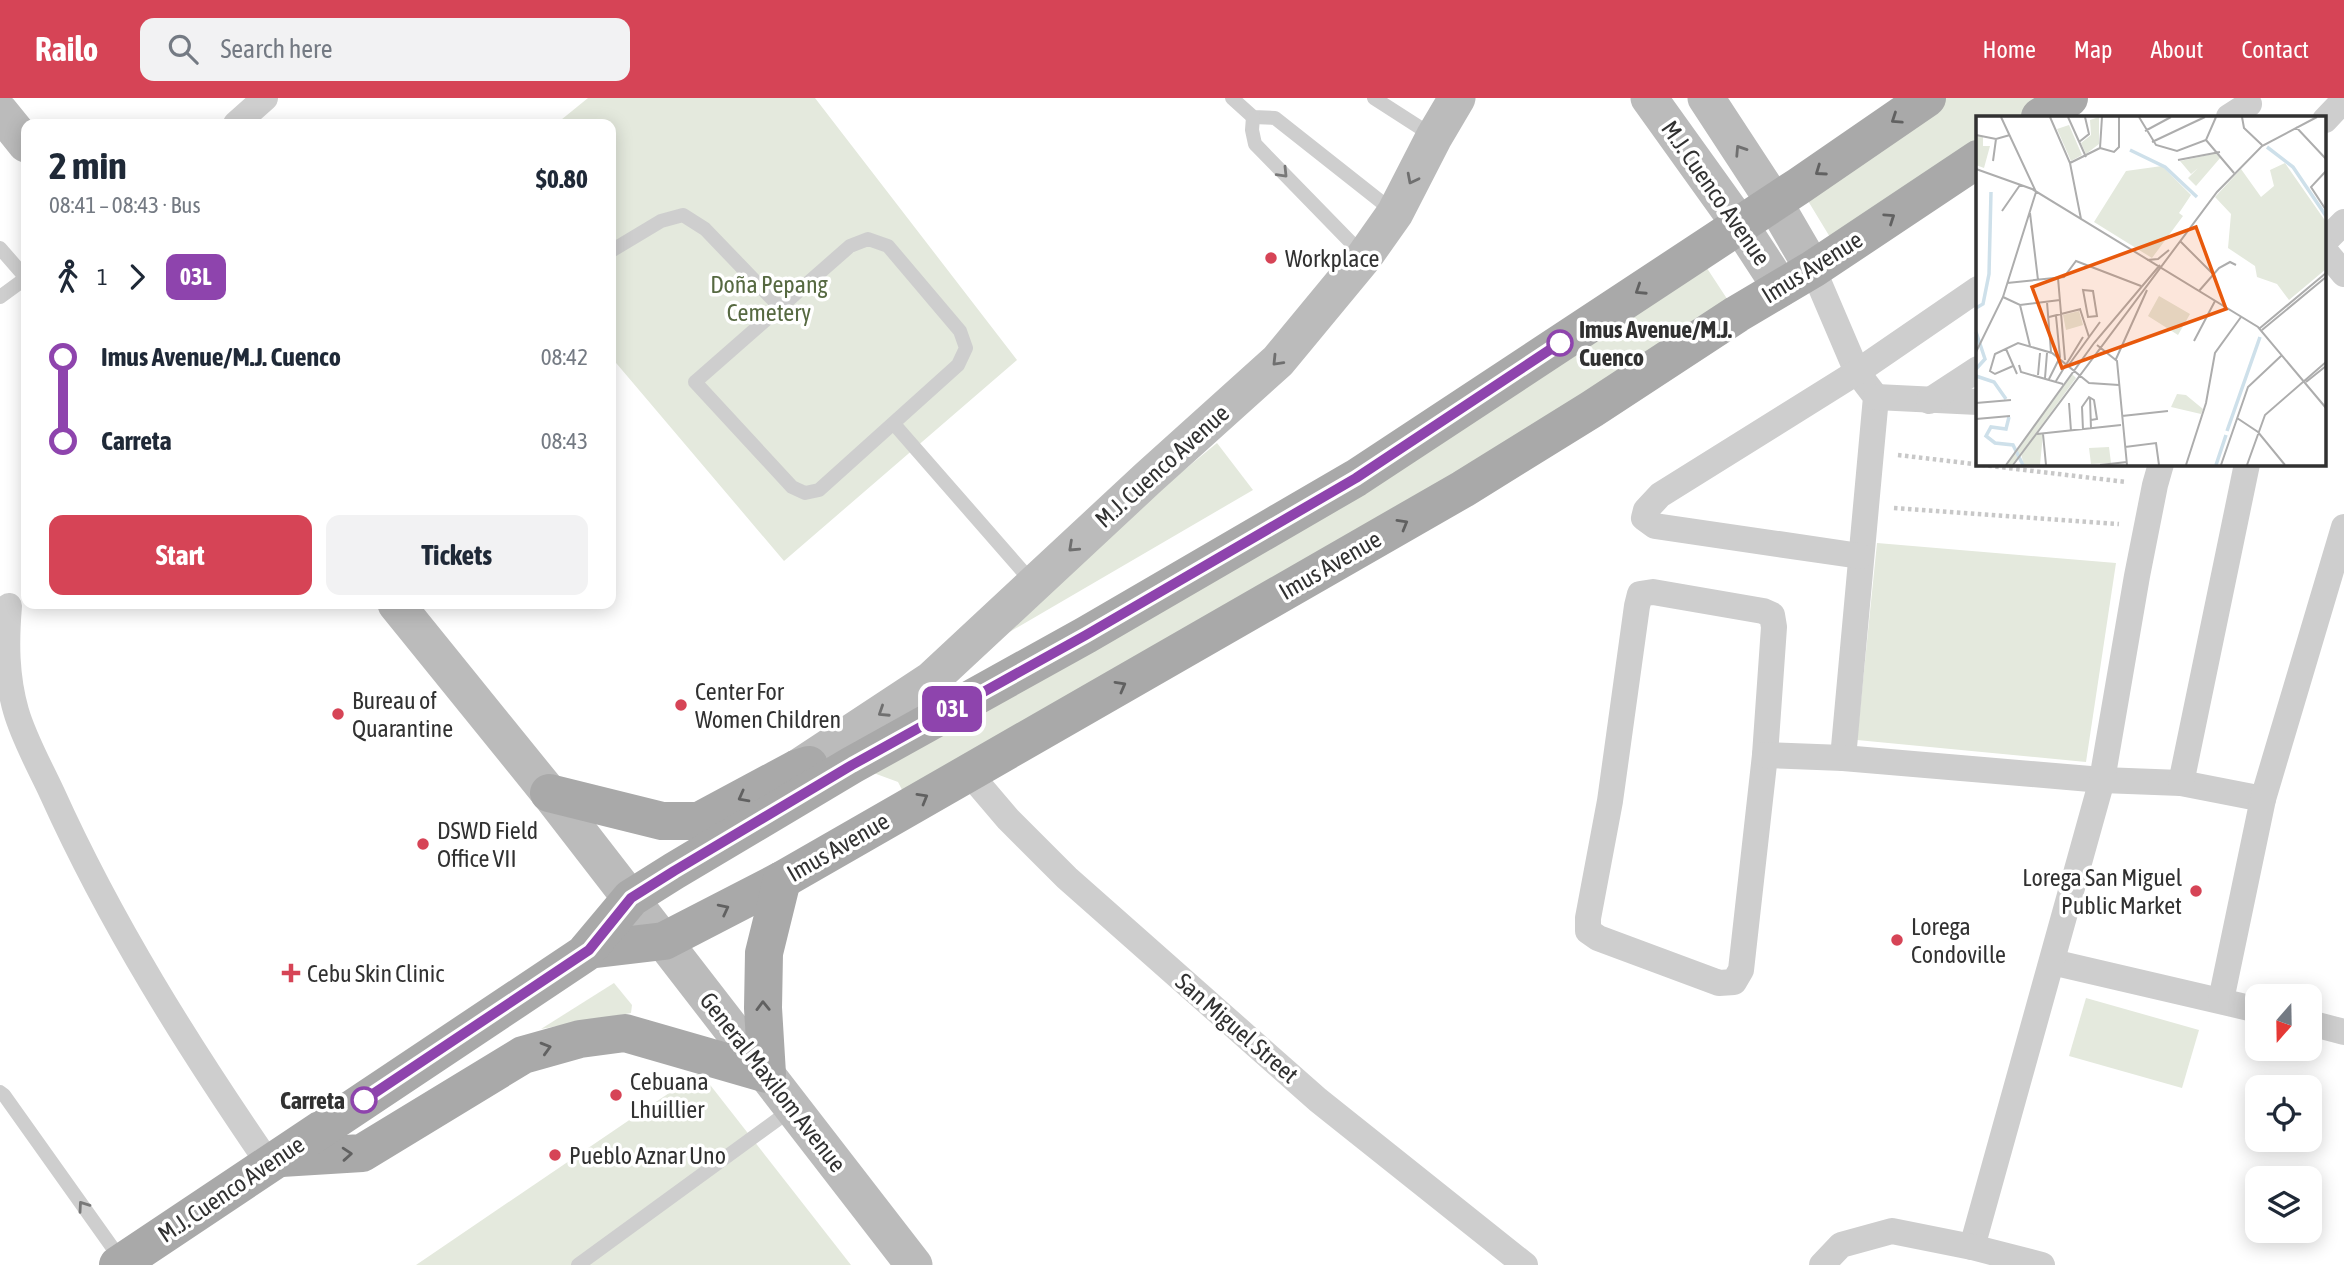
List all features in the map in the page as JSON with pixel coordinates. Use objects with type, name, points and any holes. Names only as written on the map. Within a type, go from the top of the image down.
[{"type":"main road","name":"M.J. Cuenco Avenue","points":[[796,769],[931,680],[1278,361],[1364,257],[1395,213],[1434,136],[1457,98]]},
{"type":"main road","name":"M.J. Cuenco Avenue","points":[[1650,98],[1740,225],[1797,279]]},
{"type":"main road","name":"M.J. Cuenco Avenue","points":[[1706,98],[1774,202],[1797,279]]},
{"type":"main road","points":[[631,898],[852,765],[1086,635],[1356,478],[1740,225],[1927,98]]},
{"type":"main road","points":[[2042,116],[2069,98]]},
{"type":"main road","points":[[0,111],[21,138]]},
{"type":"main road","name":"Imus Avenue","points":[[664,941],[782,880],[1463,489],[1797,279],[1976,160]]},
{"type":"main road","name":"General Maxilom Avenue","points":[[400,609],[549,793],[914,1265]]},
{"type":"main road","points":[[549,793],[662,821],[699,821],[796,769],[821,761],[852,765]]},
{"type":"main road","points":[[274,1161],[362,1153],[523,1055],[580,1039],[625,1033],[767,1074],[763,1007],[764,953],[782,880]]},
{"type":"main road","name":"M.J. Cuenco Avenue","points":[[120,1263],[589,950],[631,898]]},
{"type":"main road","name":"M.J. Cuenco Avenue","points":[[589,950],[664,941]]},
{"type":"street","points":[[242,119],[265,98]]},
{"type":"street","points":[[2326,119],[2344,100]]},
{"type":"street","points":[[2326,240],[2344,222]]},
{"type":"street","points":[[2326,252],[2344,274]]},
{"type":"street","points":[[1797,279],[1832,318]]},
{"type":"street","points":[[1797,279],[1832,318],[1857,372],[1876,397],[1843,758]]},
{"type":"street","points":[[1860,556],[1655,526],[1644,518],[1646,510],[1660,495],[1857,372],[1976,290]]},
{"type":"street","points":[[1929,401],[1976,370]]},
{"type":"street","points":[[1876,397],[1976,402]]},
{"type":"street","points":[[2181,783],[2247,466]]},
{"type":"street","points":[[1972,1247],[2102,780],[2137,576],[2158,474]]},
{"type":"street","points":[[2221,1000],[2263,799],[2344,527]]},
{"type":"street","points":[[1653,592],[1763,611],[1772,615],[1774,627],[1765,755],[1741,970],[1734,982],[1719,983],[1598,938],[1588,931],[1640,594],[1653,592]]},
{"type":"street","points":[[12,602],[6,637],[8,676],[16,713],[64,821],[127,940],[206,1072],[274,1161]]},
{"type":"street","points":[[1765,755],[1843,758],[2102,780],[2181,783],[2263,799]]},
{"type":"street","name":"San Miguel Street","points":[[968,772],[1008,820],[1067,878],[1318,1100],[1525,1265]]},
{"type":"street","points":[[2052,962],[2245,1006]]},
{"type":"street","points":[[2322,1026],[2344,1032]]},
{"type":"street","points":[[1822,1265],[1841,1245],[1892,1231],[2042,1265]]},
{"type":"lane","points":[[1232,98],[1253,117],[1275,118],[1395,213]]},
{"type":"lane","points":[[1374,98],[1434,136]]},
{"type":"lane","points":[[1253,117],[1255,144],[1364,257]]},
{"type":"lane","points":[[616,248],[661,221],[683,215],[705,229],[780,307]]},
{"type":"lane","points":[[868,239],[888,246],[960,331],[966,348],[958,365],[894,424],[819,490],[805,493],[792,488],[695,382],[780,307],[850,246],[868,239]]},
{"type":"lane","points":[[0,248],[21,272]]},
{"type":"lane","points":[[0,297],[21,282]]},
{"type":"lane","points":[[894,424],[1034,584]]},
{"type":"lane","points":[[0,1092],[120,1263]]},
{"type":"lane","points":[[578,1265],[793,1108]]},
{"type":"path","points":[[1871,452],[1976,460]]},
{"type":"path","points":[[2054,466],[2158,474]]},
{"type":"path","points":[[1867,506],[2148,526]]},
{"type":"green space","name":"Doña Pepang Cemetery","points":[[588,98],[815,98],[1017,360],[784,561],[616,363],[616,119],[562,119]]},
{"type":"green space","points":[[1929,98],[2069,98],[2042,116],[1976,116],[1976,160],[1839,252],[1799,186]]},
{"type":"green space","points":[[1697,253],[1737,314],[910,805],[898,782],[852,765]]},
{"type":"green space","points":[[1217,443],[1253,490],[941,672],[977,640]]},
{"type":"green space","points":[[1877,543],[2116,563],[2086,762],[1857,740]]},
{"type":"green space","points":[[614,983],[632,1005],[631,1013],[541,1029]]},
{"type":"green space","points":[[2086,998],[2199,1030],[2182,1088],[2069,1056]]},
{"type":"green space","points":[[700,1072],[851,1265],[416,1265]]},
{"type":"bus line","name":"03L","points":[[364,1100],[589,950],[631,898],[852,765],[1086,635],[1356,478],[1560,343]]},
{"type":"place","name":"Workplace","points":[[1271,258]]},
{"type":"place","name":"Imus Avenue/M.J. Cuenco","points":[[1560,343]]},
{"type":"place","name":"Center For Women Children","points":[[681,705]]},
{"type":"place","name":"Bureau of Quarantine","points":[[338,714]]},
{"type":"place","name":"DSWD Field Office VII","points":[[423,844]]},
{"type":"place","name":"Lorega San Miguel Public Market","points":[[2196,891]]},
{"type":"place","name":"Lorega Condoville","points":[[1897,940]]},
{"type":"place","name":"Cebu Skin Clinic","points":[[291,973]]},
{"type":"place","name":"Cebuana Lhuillier","points":[[616,1095]]},
{"type":"place","name":"Carreta","points":[[364,1100]]},
{"type":"place","name":"Pueblo Aznar Uno","points":[[555,1155]]}]
